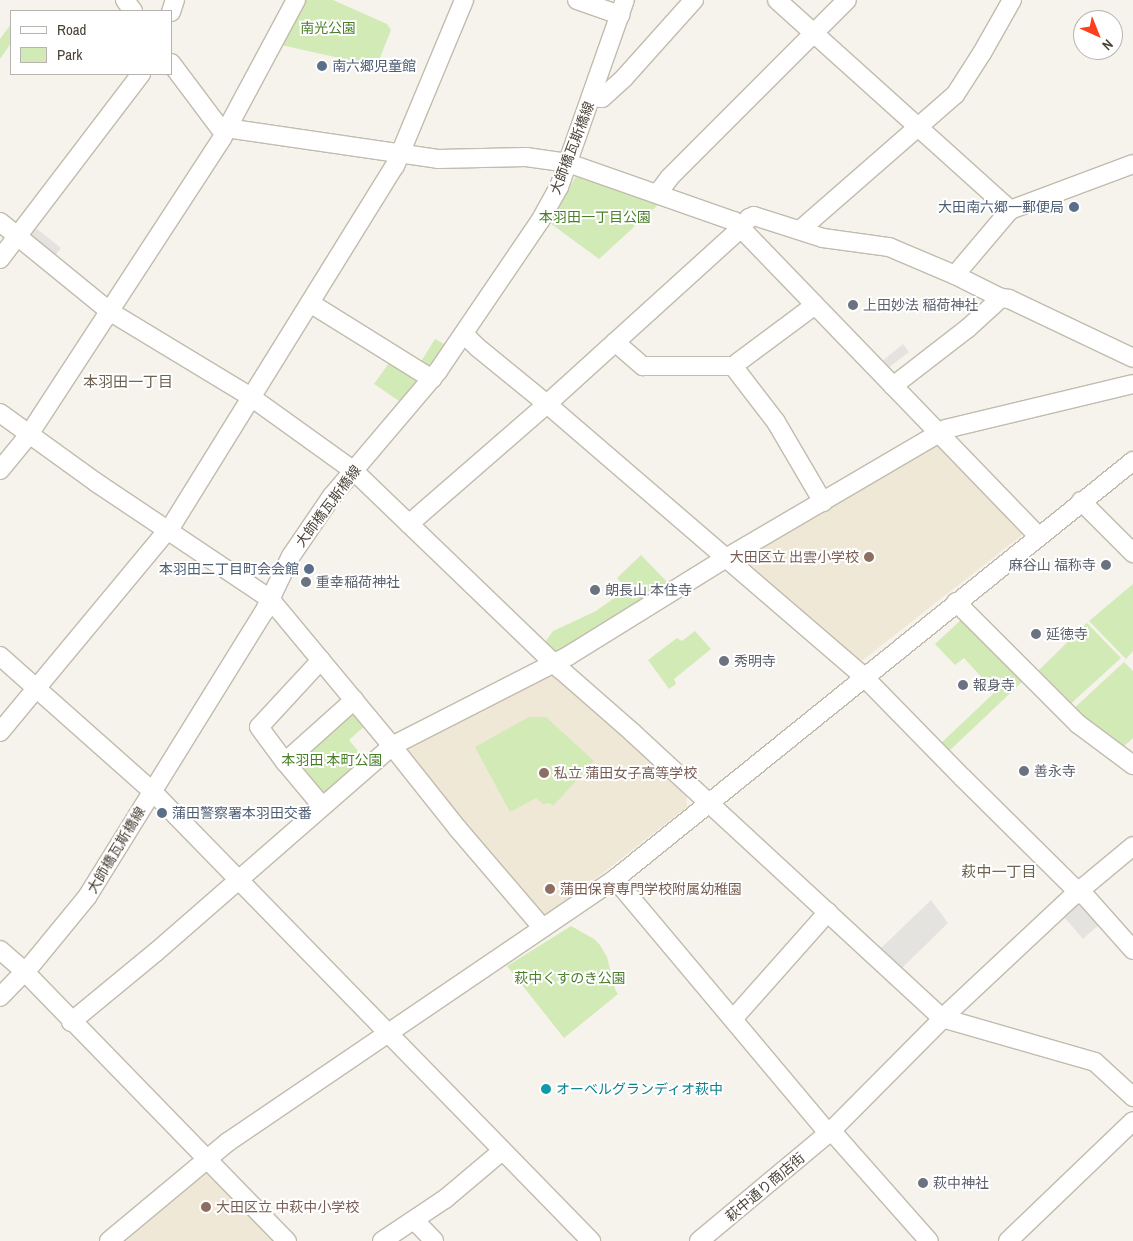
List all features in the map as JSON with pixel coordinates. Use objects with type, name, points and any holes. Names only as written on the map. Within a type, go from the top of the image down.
[{"type":"street","points":[[0,470],[28,436],[228,129],[296,0]]},
{"type":"street","points":[[0,732],[167,532],[395,166],[464,0]]},
{"type":"street","points":[[577,0],[622,7]]},
{"type":"street","points":[[591,97],[602,98],[624,78],[694,0]]},
{"type":"street","points":[[777,0],[1010,210]]},
{"type":"street","points":[[658,193],[677,170],[847,0]]},
{"type":"street","points":[[800,230],[955,95],[982,53],[1012,0]]},
{"type":"street","name":"大師橋瓦斯橋線","points":[[0,997],[70,920],[87,897],[264,612],[291,556],[319,515],[354,471],[432,379],[540,220],[559,187],[622,7]]},
{"type":"street","points":[[172,64],[220,127],[438,159],[526,157],[568,163],[734,221],[1038,536]]},
{"type":"street","points":[[0,259],[16,235],[140,75]]},
{"type":"street","points":[[955,275],[1010,210],[1133,164]]},
{"type":"street","points":[[409,524],[547,404],[741,228],[749,218],[754,216],[823,238],[889,247],[955,275],[1001,298],[1009,299],[1133,358]]},
{"type":"street","points":[[0,222],[108,311],[251,397],[354,471],[554,663],[942,1018],[1095,1062],[1133,1097]]},
{"type":"street","points":[[893,386],[968,328],[1001,298]]},
{"type":"street","points":[[310,303],[432,379]]},
{"type":"street","points":[[614,342],[643,366],[733,366],[815,305]]},
{"type":"street","points":[[464,334],[864,677],[1086,897],[1133,950]]},
{"type":"street","points":[[733,366],[776,422],[823,502]]},
{"type":"street","points":[[72,1022],[239,880],[392,746],[554,663],[726,558],[946,429],[1133,384]]},
{"type":"street","points":[[0,413],[28,436],[167,532],[270,599],[458,829],[543,928]]},
{"type":"street","points":[[109,1241],[205,1159],[294,1096],[389,1034],[614,879],[1133,461]]},
{"type":"street","points":[[1081,502],[1133,554]]},
{"type":"street","points":[[956,602],[1078,724],[1133,765]]},
{"type":"street","points":[[0,656],[152,791],[591,1241]]},
{"type":"street","points":[[321,660],[259,727],[322,806]]},
{"type":"street","points":[[285,762],[354,700]]},
{"type":"street","name":"萩中通り商店街","points":[[699,1241],[830,1132],[942,1018],[1079,892],[1133,846]]},
{"type":"street","points":[[614,879],[830,1132],[836,1136],[929,1241]]},
{"type":"street","points":[[733,1019],[828,912]]},
{"type":"street","points":[[0,950],[24,972],[287,1241]]},
{"type":"street","points":[[1008,1241],[1133,1121]]},
{"type":"street","points":[[382,1241],[445,1199],[502,1151]]},
{"type":"street","points":[[414,1220],[434,1241]]},
{"type":"shaded area","points":[[36,228],[61,248],[54,257],[29,237]]},
{"type":"shaded area","points":[[903,344],[909,352],[887,369],[881,362]]},
{"type":"shaded area","name":"大田区立 出雲小学校","points":[[937,442],[1023,529],[1021,536],[859,663],[742,563],[744,552]]},
{"type":"shaded area","name":"私立 蒲田女子高等学校","points":[[552,669],[686,791],[687,807],[543,920],[402,747]]},
{"type":"shaded area","points":[[931,900],[948,923],[899,971],[877,952]]},
{"type":"shaded area","points":[[1082,900],[1101,923],[1083,939],[1064,917]]},
{"type":"shaded area","name":"大田区立 中萩中小学校","points":[[207,1172],[212,1172],[279,1241],[126,1241]]},
{"type":"green space","name":"南光公園","points":[[306,0],[333,0],[387,24],[391,30],[378,63],[371,65],[281,45]]},
{"type":"green space","points":[[10,25],[10,44],[0,59],[0,39]]},
{"type":"green space","name":"本羽田一丁目公園","points":[[576,176],[658,205],[599,259],[550,223]]},
{"type":"green space","points":[[435,339],[446,345],[428,369],[420,363]]},
{"type":"green space","points":[[391,360],[421,379],[402,403],[374,384]]},
{"type":"green space","points":[[641,555],[671,586],[555,656],[543,645],[553,631],[596,611],[627,589],[617,578]]},
{"type":"green space","points":[[1133,584],[1133,651],[1126,659],[1089,621]]},
{"type":"green space","points":[[963,618],[1024,680],[947,753],[939,745],[995,692],[964,658],[955,665],[935,644]]},
{"type":"green space","points":[[1087,623],[1121,658],[1066,708],[1035,674]]},
{"type":"green space","points":[[695,631],[711,649],[674,679],[676,684],[669,689],[648,660],[677,638],[682,641]]},
{"type":"green space","points":[[1124,662],[1133,671],[1133,738],[1120,750],[1071,711]]},
{"type":"green space","name":"本羽田 本町公園","points":[[351,708],[367,724],[349,740],[367,762],[323,799],[293,762]]},
{"type":"green space","points":[[529,717],[546,717],[594,761],[553,806],[550,803],[543,804],[536,798],[510,812],[475,747]]},
{"type":"green space","name":"萩中くすのき公園","points":[[571,926],[594,939],[600,945],[607,957],[618,994],[564,1038],[507,966]]},
{"type":"place","name":"南六郷児童館","points":[[322,66]]},
{"type":"place","name":"大田南六郷一郵便局","points":[[1074,207]]},
{"type":"place","name":"上田妙法 稲荷神社","points":[[853,305]]},
{"type":"place","name":"大田区立 出雲小学校","points":[[869,557]]},
{"type":"place","name":"麻谷山 福称寺","points":[[1106,565]]},
{"type":"place","name":"本羽田二丁目町会会館","points":[[309,569]]},
{"type":"place","name":"重幸稲荷神社","points":[[306,582]]},
{"type":"place","name":"朗長山 本住寺","points":[[595,590]]},
{"type":"place","name":"延徳寺","points":[[1036,634]]},
{"type":"place","name":"秀明寺","points":[[724,661]]},
{"type":"place","name":"報身寺","points":[[963,685]]},
{"type":"place","name":"善永寺","points":[[1024,771]]},
{"type":"place","name":"私立 蒲田女子高等学校","points":[[544,773]]},
{"type":"place","name":"蒲田警察署本羽田交番","points":[[162,813]]},
{"type":"place","name":"蒲田保育専門学校附属幼稚園","points":[[550,889]]},
{"type":"place","name":"オーベルグランディオ萩中","points":[[546,1089]]},
{"type":"place","name":"萩中神社","points":[[923,1183]]},
{"type":"place","name":"大田区立 中萩中小学校","points":[[206,1207]]},
{"type":"district","name":"本羽田一丁目","points":[[128,382]]},
{"type":"district","name":"萩中一丁目","points":[[999,872]]}]
